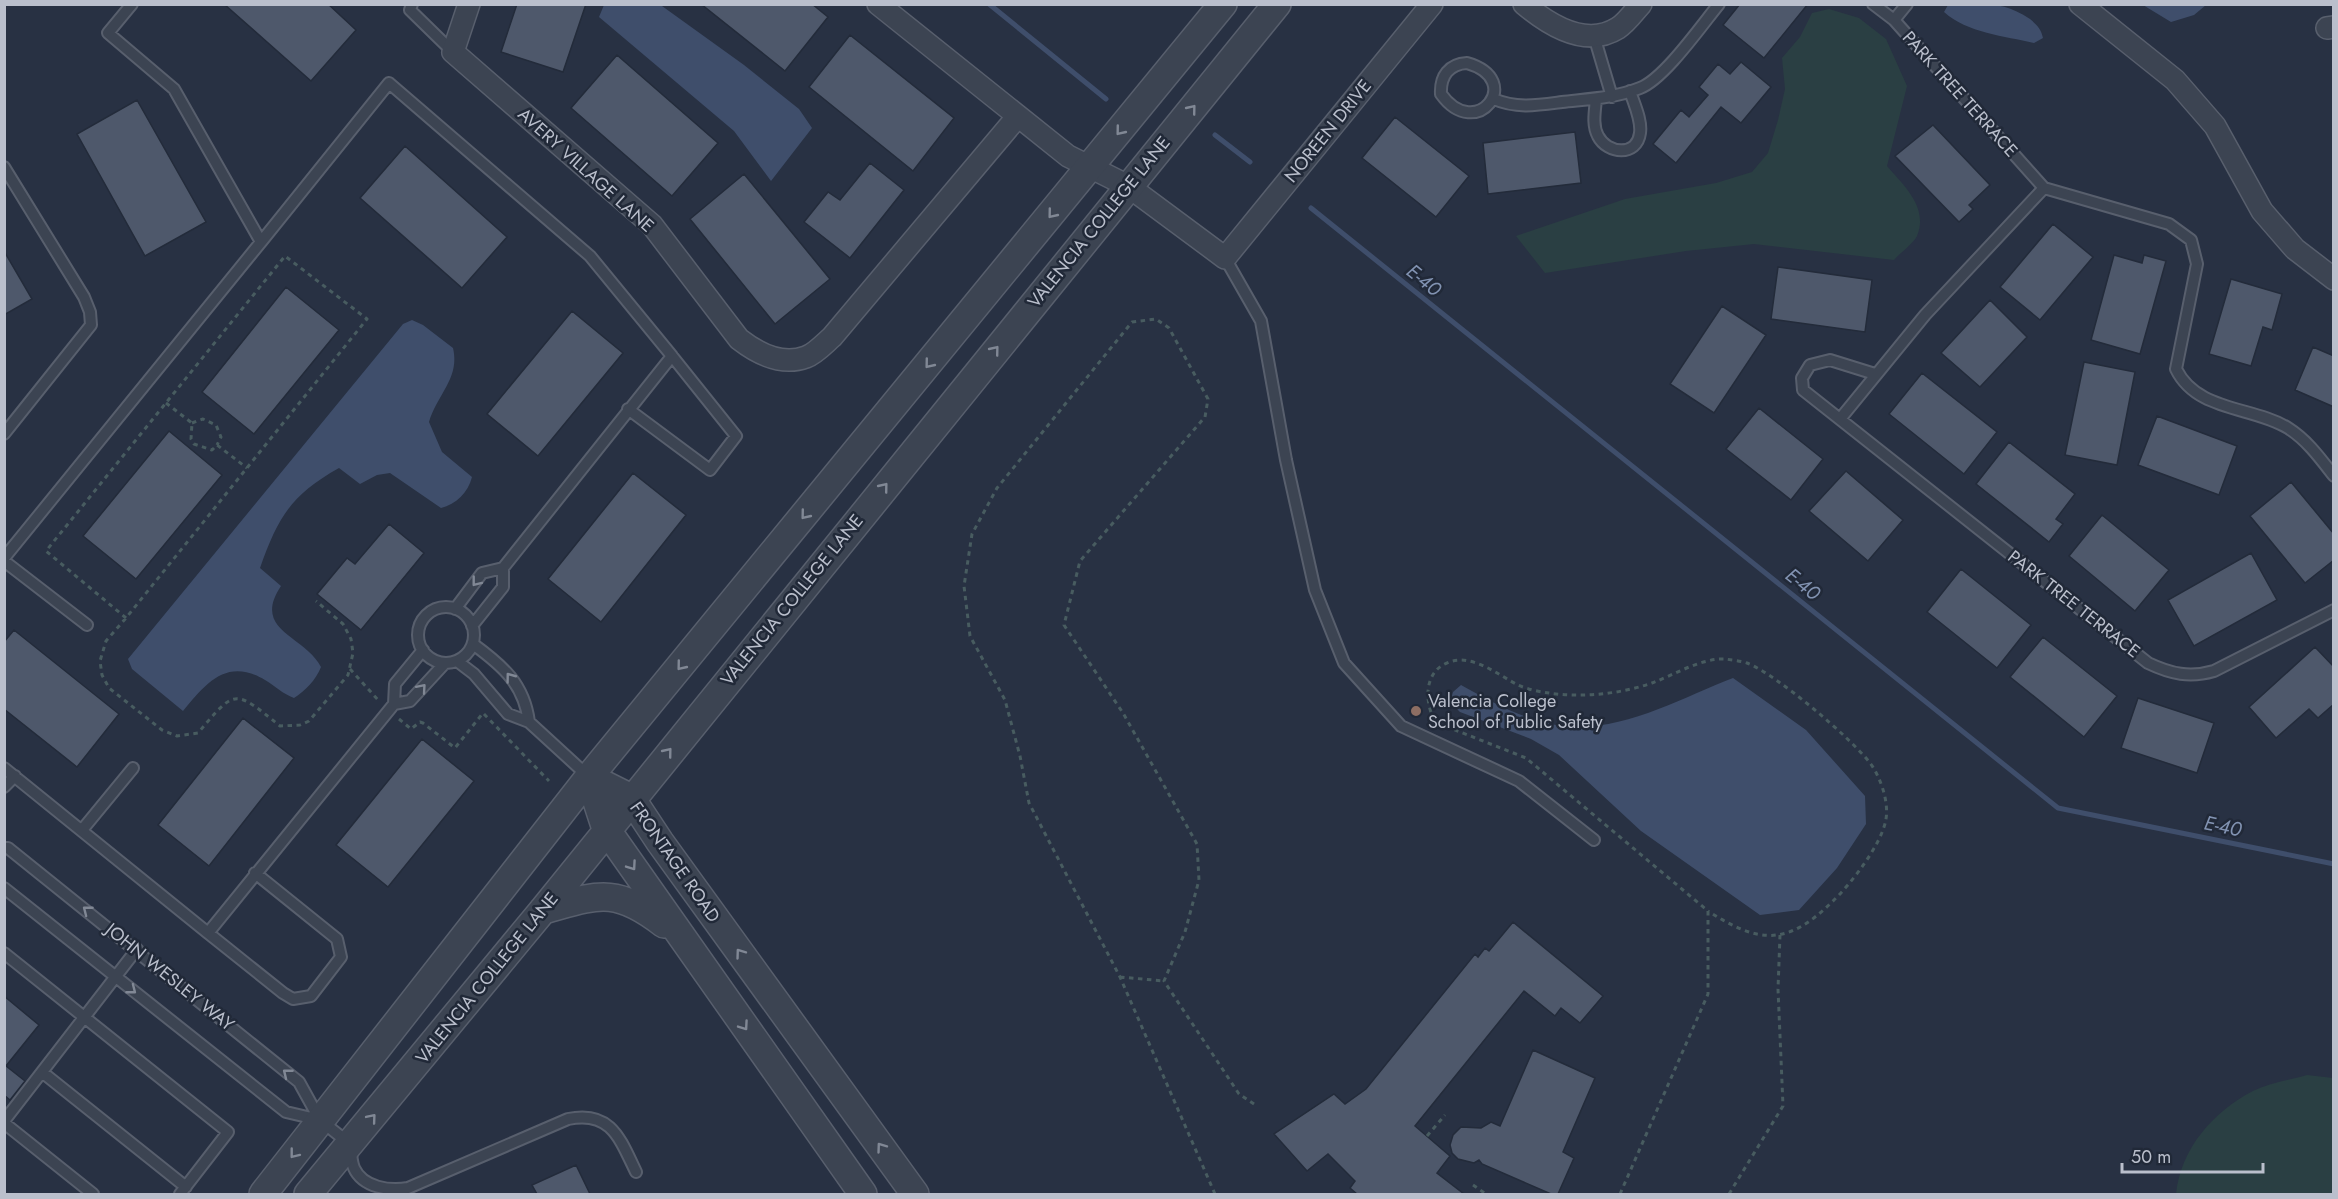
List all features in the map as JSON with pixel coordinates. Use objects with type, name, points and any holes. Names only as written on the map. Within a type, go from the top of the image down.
[{"type":"street","points":[[453,52],[469,4]]},
{"type":"street","points":[[878,4],[1068,156],[1128,186],[1225,258]]},
{"type":"street","points":[[263,1194],[590,777],[1223,4]]},
{"type":"street","name":"VALENCIA COLLEGE LANE","points":[[308,1194],[543,910],[631,798],[1277,4]]},
{"type":"street","name":"NOREEN DRIVE","points":[[1225,258],[1432,4]]},
{"type":"street","points":[[1524,4],[1563,31],[1594,36],[1618,28],[1641,4]]},
{"type":"street","points":[[2079,4],[2175,80],[2215,126],[2262,211],[2295,249],[2334,279]]},
{"type":"street","name":"AVERY VILLAGE LANE","points":[[453,52],[652,225],[739,339],[753,350],[786,360],[806,357],[832,337],[1018,116]]},
{"type":"street","name":"FRONTAGE ROAD","points":[[590,777],[631,798],[660,842],[915,1194]]},
{"type":"street","name":"FRONTAGE ROAD","points":[[590,777],[606,829],[863,1194]]},
{"type":"street","points":[[543,910],[607,895],[639,905],[683,939]]},
{"type":"lane","points":[[132,4],[108,33],[174,89],[261,242]]},
{"type":"lane","points":[[412,4],[410,10],[453,52]]},
{"type":"lane","points":[[1494,99],[1506,105],[1530,106],[1612,97],[1642,88],[1661,74],[1719,4]]},
{"type":"lane","name":"PARK TREE TERRACE","points":[[1873,4],[1894,20],[2044,188]]},
{"type":"lane","points":[[1894,20],[1907,4]]},
{"type":"lane","points":[[1594,36],[1612,97]]},
{"type":"lane","points":[[1467,63],[1475,65],[1492,80],[1495,87],[1494,99],[1488,107],[1478,112],[1458,109],[1446,102],[1441,94],[1442,79],[1453,66],[1467,63]]},
{"type":"lane","points":[[87,626],[4,559],[389,83],[590,256],[736,436],[710,470],[628,409]]},
{"type":"lane","points":[[1596,99],[1594,125],[1598,136],[1612,149],[1627,150],[1634,146],[1641,131],[1630,91]]},
{"type":"lane","points":[[4,167],[84,297],[90,312],[91,325],[4,434]]},
{"type":"lane","points":[[1840,419],[1925,315],[2044,188],[2169,224],[2191,240],[2197,264],[2175,369],[2182,383],[2196,395],[2288,428],[2312,447],[2334,476]]},
{"type":"lane","points":[[1225,258],[1261,321],[1286,460],[1315,590],[1344,663],[1401,726],[1519,781],[1594,840]]},
{"type":"lane","points":[[472,626],[502,587],[503,568],[672,356]]},
{"type":"lane","name":"PARK TREE TERRACE","points":[[1875,374],[1830,360],[1810,365],[1802,378],[1803,390],[2148,663],[2162,670],[2193,677],[2214,671],[2334,610]]},
{"type":"lane","points":[[455,609],[482,573],[503,568]]},
{"type":"lane","points":[[438,609],[455,609],[469,618],[472,626],[473,644],[469,651],[457,661],[445,663],[435,661],[423,650],[418,634],[424,618],[438,609]]},
{"type":"lane","points":[[473,644],[508,673],[526,702],[529,722]]},
{"type":"lane","points":[[208,933],[394,704],[395,684],[423,650]]},
{"type":"lane","points":[[457,661],[474,674],[508,714],[529,722],[544,739],[590,777]]},
{"type":"lane","points":[[394,704],[410,701],[445,663]]},
{"type":"lane","points":[[4,768],[293,999],[304,999],[317,988],[341,957],[336,939],[255,873]]},
{"type":"lane","points":[[82,830],[133,768]]},
{"type":"lane","points":[[4,787],[15,776]]},
{"type":"lane","name":"JOHN WESLEY WAY","points":[[4,848],[9,848],[137,949],[299,1083],[320,1120],[350,1144]]},
{"type":"lane","name":"JOHN WESLEY WAY","points":[[4,888],[286,1112],[320,1120]]},
{"type":"lane","points":[[93,1194],[4,1122],[137,949]]},
{"type":"lane","points":[[4,954],[228,1132],[183,1191],[42,1072]]},
{"type":"lane","points":[[350,1144],[354,1168],[361,1176],[370,1183],[393,1190],[408,1188],[568,1119],[583,1116],[598,1119],[611,1127],[636,1172]]},
{"type":"path","points":[[126,618],[46,551],[285,256],[367,318],[126,618],[106,640],[100,661],[102,675],[109,688],[162,730],[177,736],[198,733],[226,700],[237,698],[249,700],[280,726],[300,725],[309,720],[348,675],[353,653],[351,639],[342,624],[316,601]]},
{"type":"path","points":[[1164,981],[1185,932],[1200,880],[1197,844],[1123,713],[1064,625],[1080,561],[1204,417],[1208,399],[1169,328],[1156,319],[1132,322],[997,488],[972,534],[964,586],[970,636],[1005,700],[1020,756],[1029,803],[1120,977],[1215,1194]]},
{"type":"path","points":[[166,403],[192,423]]},
{"type":"path","points":[[203,419],[216,425],[221,437],[212,450],[194,444],[191,439],[192,423],[203,419]]},
{"type":"path","points":[[217,445],[247,468]]},
{"type":"path","points":[[1722,659],[1747,663],[1779,681],[1849,741],[1871,764],[1883,788],[1886,818],[1870,855],[1834,900],[1806,925],[1780,935],[1760,936],[1736,929],[1708,911],[1526,758],[1435,722],[1427,708],[1427,689],[1434,673],[1448,662],[1466,662],[1489,667],[1520,686],[1549,693],[1602,695],[1650,684],[1695,666],[1722,659]]},
{"type":"path","points":[[350,669],[381,703]]},
{"type":"path","points":[[398,718],[411,729],[420,722],[423,723],[455,748],[483,713],[549,781]]},
{"type":"path","points":[[1620,1194],[1708,993],[1708,911]]},
{"type":"path","points":[[1729,1194],[1783,1106],[1778,989],[1780,935]]},
{"type":"path","points":[[1120,977],[1164,981]]},
{"type":"path","points":[[1164,981],[1239,1094],[1257,1106]]},
{"type":"path","points":[[1427,1136],[1445,1115]]},
{"type":"path","points":[[1473,1185],[1486,1194]]},
{"type":"green space","points":[[1829,9],[1859,18],[1886,39],[1907,86],[1887,166],[1912,197],[1920,216],[1920,225],[1915,239],[1894,260],[1754,244],[1686,251],[1545,273],[1516,236],[1625,199],[1716,183],[1752,172],[1768,153],[1778,120],[1785,89],[1782,58],[1800,37],[1812,13]]},
{"type":"green space","points":[[2307,1075],[2333,1078],[2333,1194],[2176,1194],[2179,1177],[2192,1147],[2201,1133],[2225,1109],[2259,1088]]},
{"type":"water","points":[[1991,4],[2010,9],[2030,19],[2040,30],[2043,38],[2034,43],[1975,29],[1953,19],[1944,12],[1948,5]]},
{"type":"water","points":[[604,5],[662,6],[744,65],[799,109],[812,128],[771,181],[734,131],[599,17]]},
{"type":"water","points":[[2143,5],[2206,5],[2194,15],[2171,22]]},
{"type":"water","points":[[412,320],[423,325],[453,348],[451,377],[429,422],[442,452],[472,477],[468,488],[452,504],[441,508],[390,473],[377,475],[360,484],[339,468],[309,488],[288,509],[280,521],[260,568],[281,586],[273,601],[272,613],[276,623],[313,656],[321,667],[319,672],[310,685],[294,698],[252,674],[239,671],[228,672],[209,683],[183,711],[132,669],[128,659],[403,324]]},
{"type":"water","points":[[1733,678],[1806,730],[1865,796],[1866,824],[1837,868],[1799,910],[1760,915],[1641,831],[1559,755],[1531,739],[1460,712],[1450,702],[1453,692],[1461,685],[1510,710],[1536,720],[1563,726],[1585,727],[1629,719],[1672,704]]},
{"type":"building","points":[[224,4],[328,4],[356,30],[311,81]]},
{"type":"building","points":[[517,4],[586,4],[563,72],[501,52]]},
{"type":"building","points":[[701,4],[812,4],[828,17],[785,71]]},
{"type":"building","points":[[1740,4],[1808,4],[1764,58],[1723,25]]},
{"type":"building","points":[[850,35],[954,118],[913,171],[809,87]]},
{"type":"building","points":[[617,55],[718,143],[672,196],[571,108]]},
{"type":"building","points":[[1741,62],[1771,87],[1741,123],[1721,107],[1676,163],[1653,144],[1681,110],[1689,117],[1708,95],[1699,87],[1718,64],[1730,74]]},
{"type":"building","points":[[137,100],[206,222],[145,256],[77,134]]},
{"type":"building","points":[[1395,117],[1469,176],[1436,217],[1362,158]]},
{"type":"building","points":[[1933,125],[1990,185],[1969,205],[1973,209],[1959,222],[1895,156]]},
{"type":"building","points":[[1575,132],[1581,183],[1488,194],[1483,143]]},
{"type":"building","points":[[405,146],[507,237],[462,288],[360,198]]},
{"type":"building","points":[[870,163],[904,190],[850,258],[804,222],[828,192],[840,200]]},
{"type":"building","points":[[744,174],[830,279],[775,324],[690,219]]},
{"type":"building","points":[[2053,224],[2093,257],[2040,320],[2000,287]]},
{"type":"building","points":[[4,251],[32,299],[4,315]]},
{"type":"building","points":[[2114,255],[2142,263],[2144,255],[2166,261],[2140,354],[2091,340]]},
{"type":"building","points":[[1778,267],[1872,280],[1865,332],[1771,319]]},
{"type":"building","points":[[2231,279],[2282,294],[2272,330],[2263,327],[2251,366],[2209,354]]},
{"type":"building","points":[[286,287],[339,330],[254,434],[202,392]]},
{"type":"building","points":[[1990,300],[2027,337],[1980,387],[1941,353]]},
{"type":"building","points":[[1722,306],[1766,335],[1714,413],[1670,384]]},
{"type":"building","points":[[572,311],[623,353],[538,456],[487,414]]},
{"type":"building","points":[[2313,347],[2334,356],[2334,407],[2295,390]]},
{"type":"building","points":[[2084,362],[2135,372],[2117,465],[2065,455]]},
{"type":"building","points":[[1922,373],[1997,432],[1964,474],[1889,414]]},
{"type":"building","points":[[1759,408],[1823,459],[1791,500],[1726,449]]},
{"type":"building","points":[[2157,416],[2237,446],[2219,495],[2138,465]]},
{"type":"building","points":[[169,431],[222,475],[136,579],[83,536]]},
{"type":"building","points":[[2009,442],[2075,494],[2056,519],[2063,524],[2049,542],[1976,484]]},
{"type":"building","points":[[1846,471],[1903,520],[1868,561],[1809,511]]},
{"type":"building","points":[[633,473],[686,515],[601,622],[548,579]]},
{"type":"building","points":[[2291,482],[2334,534],[2334,560],[2305,583],[2250,516]]},
{"type":"building","points":[[2102,515],[2169,570],[2135,611],[2069,556]]},
{"type":"building","points":[[389,524],[424,553],[361,630],[317,594],[347,558],[355,564]]},
{"type":"building","points":[[2251,553],[2277,600],[2194,646],[2168,600]]},
{"type":"building","points":[[1961,569],[2031,625],[1997,668],[1927,612]]},
{"type":"building","points":[[14,630],[119,714],[77,767],[4,709],[4,642]]},
{"type":"building","points":[[2043,637],[2117,696],[2084,737],[2010,677]]},
{"type":"building","points":[[2315,647],[2334,667],[2334,704],[2318,718],[2309,709],[2276,738],[2249,707]]},
{"type":"building","points":[[2138,698],[2214,723],[2197,773],[2121,748]]},
{"type":"building","points":[[243,718],[294,758],[209,866],[158,825]]},
{"type":"building","points":[[422,739],[474,781],[388,887],[336,845]]},
{"type":"building","points":[[1513,922],[1603,996],[1580,1023],[1561,1008],[1555,1016],[1524,991],[1415,1126],[1450,1156],[1437,1173],[1464,1194],[1357,1194],[1350,1188],[1355,1181],[1328,1154],[1307,1171],[1274,1134],[1334,1094],[1345,1104],[1366,1089],[1475,954],[1478,957],[1485,948],[1489,951]]},
{"type":"building","points":[[4,996],[39,1025],[6,1066],[25,1081],[10,1100],[4,1095]]},
{"type":"building","points":[[1533,1050],[1595,1078],[1563,1152],[1574,1158],[1558,1194],[1551,1194],[1482,1164],[1479,1160],[1474,1163],[1458,1159],[1452,1153],[1450,1145],[1453,1135],[1461,1127],[1481,1128],[1491,1122],[1500,1126]]},
{"type":"building","points":[[576,1165],[590,1194],[537,1194],[532,1185]]},
{"type":"waterway","name":"E-40","points":[[989,4],[1106,99]]},
{"type":"waterway","name":"E-40","points":[[1215,135],[1250,162]]},
{"type":"waterway","name":"E-40","points":[[1311,208],[2058,808],[2334,864]]},
{"type":"place","name":"Valencia College School of Public Safety","points":[[1416,711]]}]
